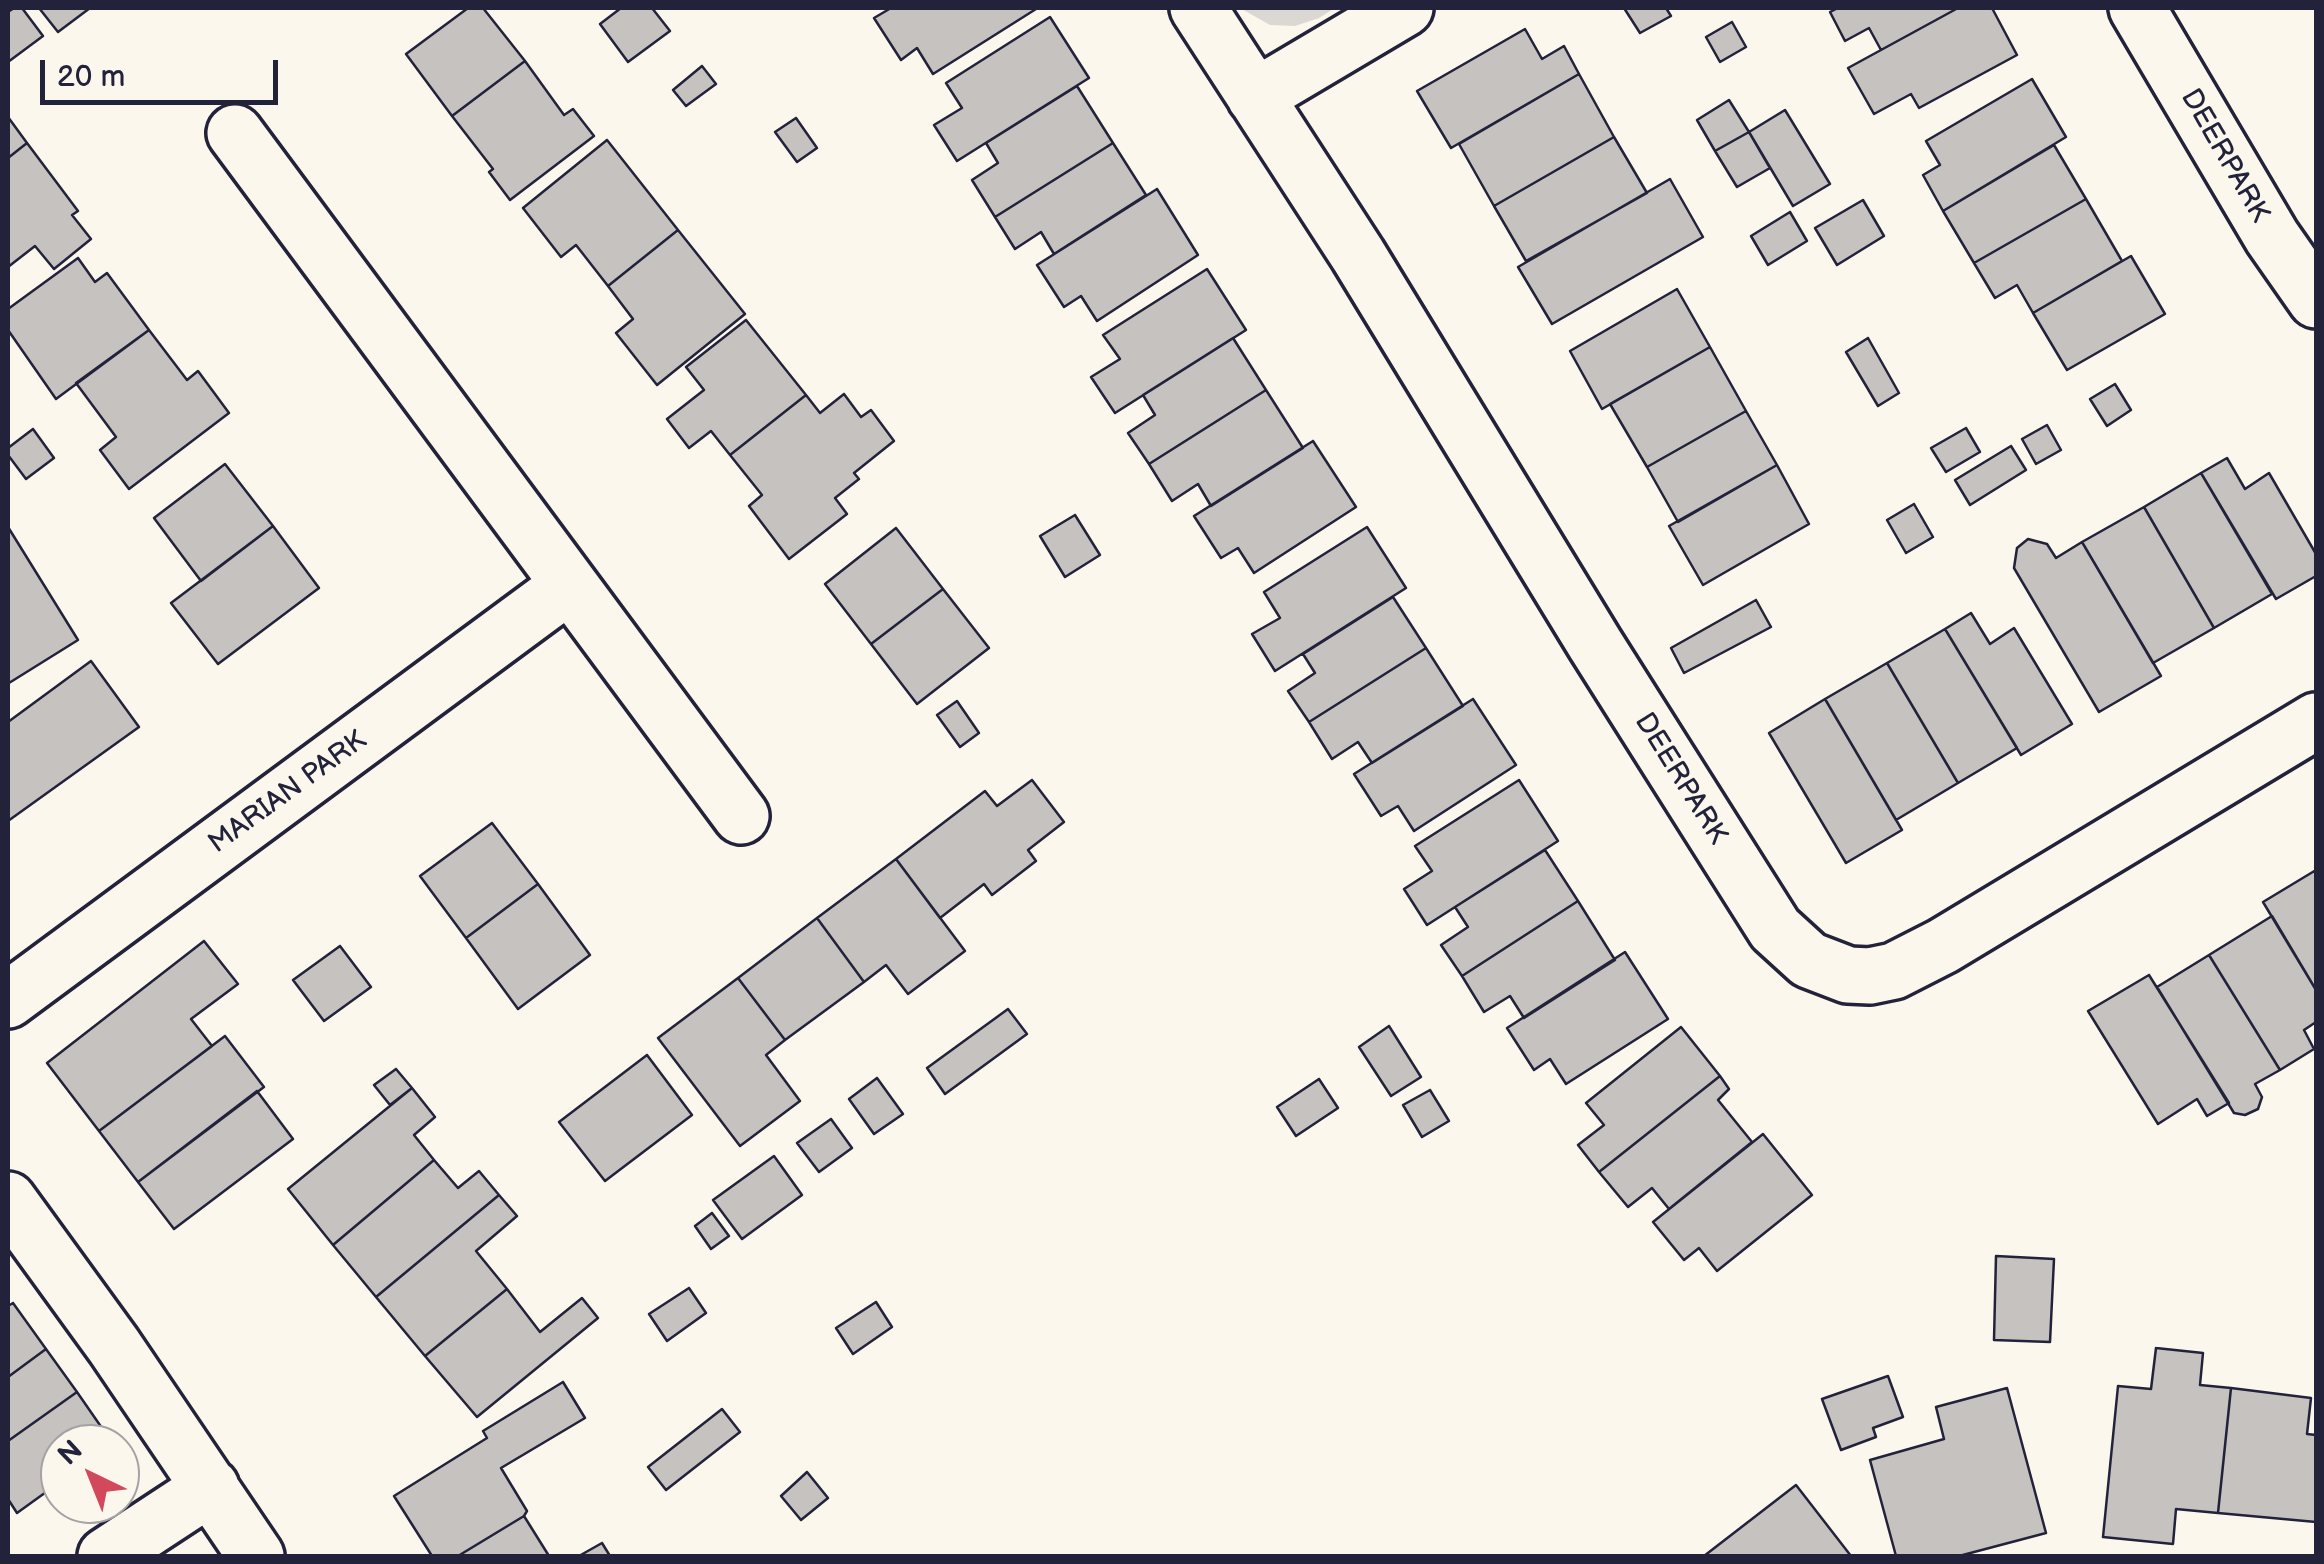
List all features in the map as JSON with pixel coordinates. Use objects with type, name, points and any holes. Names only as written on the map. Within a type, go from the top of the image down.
[{"type":"street","name":"DEERPARK","points":[[1198,8],[1349,240],[1586,631],[1775,929],[1810,960],[1848,975],[1894,972],[1988,920],[2316,721]]},
{"type":"street","points":[[1255,97],[1404,8]]},
{"type":"street","name":"DEERPARK","points":[[2137,8],[2272,237],[2316,300]]},
{"type":"street","points":[[234,132],[741,816]]},
{"type":"street","name":"MARIAN PARK","points":[[8,1000],[568,586]]},
{"type":"street","points":[[8,1200],[256,1556]]},
{"type":"street","points":[[106,1556],[211,1487]]},
{"type":"shaded area","points":[[1240,8],[1335,8],[1295,26],[1270,25]]},
{"type":"building","points":[[22,8],[43,36],[8,62],[8,12]]},
{"type":"building","points":[[39,8],[90,8],[58,32]]},
{"type":"building","points":[[468,8],[483,8],[525,61],[452,116],[406,54]]},
{"type":"building","points":[[621,8],[652,8],[670,31],[628,62],[600,24]]},
{"type":"building","points":[[891,8],[1036,9],[933,74],[917,48],[901,60],[874,18]]},
{"type":"building","points":[[1624,8],[1666,8],[1671,16],[1640,33]]},
{"type":"building","points":[[1838,8],[1958,8],[1881,50],[1869,28],[1845,41],[1830,12]]},
{"type":"building","points":[[1958,8],[1992,8],[2017,55],[1919,108],[1911,94],[1874,114],[1848,68]]},
{"type":"building","points":[[1050,17],[1089,78],[957,161],[934,125],[962,108],[946,83]]},
{"type":"building","points":[[1732,22],[1746,47],[1720,62],[1706,37]]},
{"type":"building","points":[[1525,29],[1542,59],[1564,46],[1579,74],[1451,148],[1417,91]]},
{"type":"building","points":[[525,61],[564,115],[573,109],[594,136],[510,200],[489,172],[493,169],[452,116]]},
{"type":"building","points":[[702,66],[716,84],[686,106],[673,90]]},
{"type":"building","points":[[1579,74],[1614,137],[1494,206],[1459,144]]},
{"type":"building","points":[[2032,79],[2066,137],[1943,211],[1923,175],[1940,165],[1926,141]]},
{"type":"building","points":[[1077,86],[1113,143],[995,217],[972,180],[998,163],[986,143]]},
{"type":"building","points":[[1729,100],[1749,132],[1715,151],[1697,120]]},
{"type":"building","points":[[1785,110],[1830,184],[1793,206],[1749,132]]},
{"type":"building","points":[[8,117],[27,143],[8,158]]},
{"type":"building","points":[[796,118],[817,148],[797,162],[775,132]]},
{"type":"building","points":[[1749,132],[1770,168],[1737,187],[1715,151]]},
{"type":"building","points":[[1614,137],[1647,193],[1526,261],[1494,206]]},
{"type":"building","points":[[607,140],[678,230],[608,286],[576,245],[561,257],[523,208]]},
{"type":"building","points":[[27,143],[78,211],[72,215],[91,239],[54,269],[35,246],[8,267],[8,158]]},
{"type":"building","points":[[1113,143],[1146,195],[1054,254],[1041,232],[1015,249],[995,217]]},
{"type":"building","points":[[2054,145],[2086,199],[1974,263],[1943,211]]},
{"type":"building","points":[[1670,179],[1703,237],[1552,324],[1518,267]]},
{"type":"building","points":[[1157,189],[1198,255],[1097,321],[1081,296],[1064,307],[1037,265]]},
{"type":"building","points":[[2086,199],[2122,261],[2033,313],[2017,285],[1995,298],[1974,263]]},
{"type":"building","points":[[1863,200],[1884,236],[1837,265],[1815,228]]},
{"type":"building","points":[[1790,212],[1807,241],[1768,265],[1751,236]]},
{"type":"building","points":[[678,230],[745,314],[657,385],[616,333],[633,319],[608,286]]},
{"type":"building","points":[[2131,256],[2165,314],[2067,370],[2033,313]]},
{"type":"building","points":[[78,258],[95,282],[107,273],[149,330],[56,399],[8,330],[8,309]]},
{"type":"building","points":[[1207,269],[1246,330],[1115,413],[1091,377],[1120,359],[1103,335]]},
{"type":"building","points":[[1677,289],[1710,347],[1602,409],[1570,351]]},
{"type":"building","points":[[746,320],[806,395],[730,455],[711,431],[689,448],[667,419],[704,390],[686,367]]},
{"type":"building","points":[[149,330],[187,380],[198,371],[229,413],[129,489],[100,450],[116,437],[76,383]]},
{"type":"building","points":[[1233,338],[1266,390],[1149,464],[1128,433],[1155,415],[1143,395]]},
{"type":"building","points":[[1868,338],[1899,393],[1878,406],[1846,352]]},
{"type":"building","points":[[1710,347],[1746,411],[1647,467],[1610,404]]},
{"type":"building","points":[[2115,384],[2131,410],[2107,426],[2090,399]]},
{"type":"building","points":[[1266,390],[1303,448],[1211,506],[1198,484],[1172,501],[1149,464]]},
{"type":"building","points":[[844,394],[861,417],[871,410],[894,441],[854,473],[859,479],[835,498],[847,514],[789,559],[749,506],[762,495],[730,455],[806,395],[820,413]]},
{"type":"building","points":[[1746,411],[1777,465],[1678,522],[1647,467]]},
{"type":"building","points":[[2047,425],[2061,450],[2036,464],[2022,439]]},
{"type":"building","points":[[1966,428],[1980,452],[1946,472],[1931,448]]},
{"type":"building","points":[[33,429],[54,458],[26,479],[8,455],[8,448]]},
{"type":"building","points":[[1313,441],[1356,507],[1254,573],[1238,548],[1221,558],[1194,516]]},
{"type":"building","points":[[2011,446],[2026,470],[1970,505],[1955,480]]},
{"type":"building","points":[[2227,458],[2245,489],[2269,473],[2316,554],[2316,576],[2276,599],[2201,473]]},
{"type":"building","points":[[225,464],[273,526],[201,581],[154,518]]},
{"type":"building","points":[[1777,465],[1809,524],[1703,585],[1669,526]]},
{"type":"building","points":[[2201,473],[2272,594],[2214,628],[2144,507]]},
{"type":"building","points":[[1914,504],[1933,537],[1906,553],[1887,520]]},
{"type":"building","points":[[2144,507],[2214,628],[2153,663],[2082,542]]},
{"type":"building","points":[[1075,515],[1100,555],[1065,577],[1040,536]]},
{"type":"building","points":[[273,526],[319,588],[218,664],[171,603]]},
{"type":"building","points":[[8,527],[78,640],[9,683],[8,680]]},
{"type":"building","points":[[1367,527],[1406,588],[1275,671],[1252,634],[1280,618],[1264,592]]},
{"type":"building","points":[[896,528],[943,589],[871,644],[825,584]]},
{"type":"building","points":[[2028,539],[2047,544],[2056,558],[2082,542],[2161,676],[2099,712],[2014,568],[2017,548]]},
{"type":"building","points":[[943,589],[989,648],[917,704],[871,644]]},
{"type":"building","points":[[1393,597],[1426,648],[1309,722],[1288,691],[1315,673],[1303,654]]},
{"type":"building","points":[[1756,600],[1771,627],[1684,673],[1671,648]]},
{"type":"building","points":[[1971,613],[1990,644],[2014,628],[2072,724],[2021,755],[1945,629]]},
{"type":"building","points":[[1945,629],[2017,748],[1958,783],[1887,663]]},
{"type":"building","points":[[1426,648],[1463,706],[1372,763],[1358,742],[1332,759],[1309,722]]},
{"type":"building","points":[[91,661],[139,727],[8,821],[8,722]]},
{"type":"building","points":[[1887,663],[1958,783],[1896,820],[1825,699]]},
{"type":"building","points":[[1473,699],[1516,765],[1414,831],[1398,806],[1381,816],[1354,774]]},
{"type":"building","points":[[1825,699],[1902,830],[1846,863],[1769,733]]},
{"type":"building","points":[[957,701],[979,733],[960,747],[937,715]]},
{"type":"building","points":[[1032,780],[1064,822],[1028,850],[1036,861],[992,895],[984,884],[940,918],[896,859],[985,791],[997,806]]},
{"type":"building","points":[[1519,780],[1558,841],[1427,925],[1404,889],[1432,871],[1415,846]]},
{"type":"building","points":[[492,823],[538,884],[466,938],[420,876]]},
{"type":"building","points":[[1545,850],[1578,901],[1462,976],[1441,945],[1468,927],[1455,907]]},
{"type":"building","points":[[896,859],[965,951],[908,994],[886,965],[864,982],[817,918]]},
{"type":"building","points":[[2316,870],[2316,990],[2263,902]]},
{"type":"building","points":[[538,884],[590,955],[518,1009],[466,938]]},
{"type":"building","points":[[1578,901],[1615,960],[1524,1018],[1510,996],[1484,1012],[1462,976]]},
{"type":"building","points":[[2272,916],[2316,990],[2316,1022],[2304,1030],[2314,1049],[2280,1070],[2209,955]]},
{"type":"building","points":[[817,918],[864,982],[785,1040],[738,978]]},
{"type":"building","points":[[204,941],[238,984],[191,1019],[212,1046],[99,1131],[47,1063]]},
{"type":"building","points":[[340,946],[371,987],[324,1021],[293,980]]},
{"type":"building","points":[[1625,952],[1668,1019],[1566,1084],[1550,1059],[1534,1070],[1507,1028]]},
{"type":"building","points":[[2209,955],[2280,1070],[2255,1084],[2262,1097],[2258,1109],[2245,1115],[2234,1113],[2157,987]]},
{"type":"building","points":[[2149,975],[2229,1103],[2207,1116],[2197,1099],[2158,1124],[2088,1011]]},
{"type":"building","points":[[738,978],[785,1040],[766,1055],[800,1101],[740,1146],[658,1038]]},
{"type":"building","points":[[1008,1009],[1027,1034],[945,1094],[927,1068]]},
{"type":"building","points":[[1389,1026],[1421,1077],[1391,1096],[1359,1047]]},
{"type":"building","points":[[1681,1027],[1720,1076],[1599,1172],[1578,1145],[1604,1125],[1586,1103]]},
{"type":"building","points":[[225,1036],[264,1087],[138,1182],[99,1131]]},
{"type":"building","points":[[647,1055],[692,1115],[605,1181],[559,1122]]},
{"type":"building","points":[[396,1069],[412,1088],[390,1105],[374,1085]]},
{"type":"building","points":[[1720,1076],[1729,1089],[1718,1100],[1752,1142],[1669,1209],[1652,1188],[1628,1207],[1599,1172]]},
{"type":"building","points":[[877,1078],[903,1114],[874,1134],[849,1099]]},
{"type":"building","points":[[1319,1079],[1338,1108],[1296,1136],[1277,1107]]},
{"type":"building","points":[[412,1088],[435,1117],[414,1135],[434,1160],[333,1245],[288,1189]]},
{"type":"building","points":[[1430,1090],[1449,1121],[1422,1137],[1403,1105]]},
{"type":"building","points":[[257,1091],[293,1139],[174,1229],[138,1182]]},
{"type":"building","points":[[831,1119],[852,1148],[819,1172],[797,1143]]},
{"type":"building","points":[[1763,1134],[1812,1195],[1717,1271],[1699,1248],[1684,1260],[1653,1222]]},
{"type":"building","points":[[774,1156],[802,1195],[742,1239],[713,1200]]},
{"type":"building","points":[[434,1160],[458,1188],[479,1171],[499,1195],[376,1297],[333,1245]]},
{"type":"building","points":[[499,1195],[517,1216],[476,1251],[507,1289],[425,1356],[376,1297]]},
{"type":"building","points":[[712,1213],[729,1236],[711,1249],[695,1226]]},
{"type":"building","points":[[1996,1256],[2054,1259],[2050,1342],[1994,1340]]},
{"type":"building","points":[[689,1288],[706,1313],[667,1341],[649,1314]]},
{"type":"building","points":[[507,1289],[540,1332],[582,1298],[598,1318],[477,1417],[425,1356]]},
{"type":"building","points":[[876,1302],[892,1327],[853,1354],[836,1328]]},
{"type":"building","points":[[13,1303],[46,1349],[8,1377],[8,1306]]},
{"type":"building","points":[[2156,1348],[2203,1353],[2200,1385],[2231,1388],[2218,1513],[2176,1509],[2173,1544],[2103,1537],[2118,1386],[2151,1389]]},
{"type":"building","points":[[46,1349],[77,1392],[8,1441],[8,1377]]},
{"type":"building","points":[[1888,1376],[1903,1417],[1873,1428],[1876,1437],[1841,1450],[1822,1399]]},
{"type":"building","points":[[563,1382],[585,1418],[501,1468],[527,1511],[524,1516],[458,1556],[432,1556],[394,1496],[487,1438],[483,1431]]},
{"type":"building","points":[[2007,1388],[2046,1533],[1959,1556],[1896,1556],[1870,1460],[1944,1439],[1936,1407]]},
{"type":"building","points":[[2231,1388],[2311,1398],[2307,1434],[2316,1435],[2316,1522],[2218,1513]]},
{"type":"building","points":[[77,1392],[99,1424],[40,1424],[40,1496],[17,1513],[8,1499],[8,1441]]},
{"type":"building","points":[[722,1409],[740,1432],[666,1490],[648,1467]]},
{"type":"building","points":[[807,1472],[828,1498],[801,1520],[781,1496]]},
{"type":"building","points":[[1796,1485],[1851,1556],[1704,1556]]},
{"type":"building","points":[[524,1516],[549,1556],[458,1556]]},
{"type":"building","points":[[602,1543],[610,1556],[579,1556]]}]
